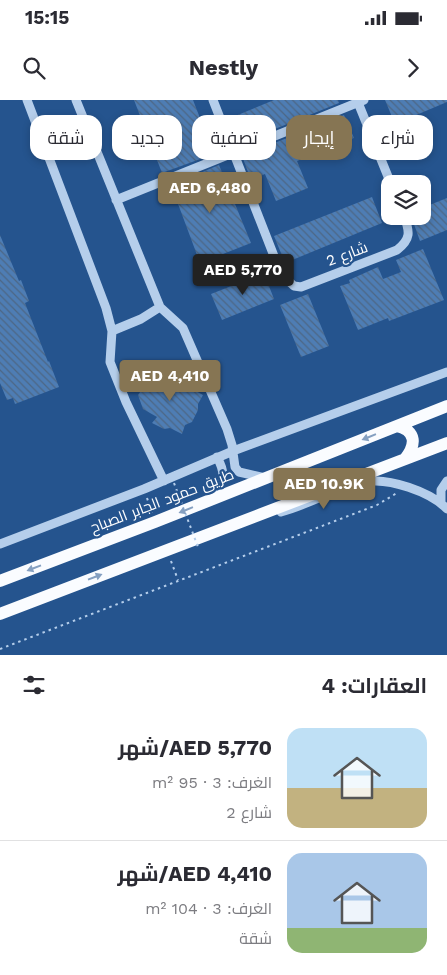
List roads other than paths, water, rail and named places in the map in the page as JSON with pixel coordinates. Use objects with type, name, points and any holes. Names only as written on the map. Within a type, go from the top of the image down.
[{"type":"main road","name":"طريق حمود الجابر الصباح","points":[[0,581],[212,500],[447,406]]},
{"type":"main road","points":[[397,426],[410,432],[413,438],[411,452],[405,459]]},
{"type":"main road","points":[[0,614],[447,442]]},
{"type":"street","points":[[27,100],[89,262],[112,331],[110,362],[126,402],[164,480]]},
{"type":"street","points":[[76,100],[160,307],[183,328],[222,418],[233,451],[235,467],[240,472],[265,478]]},
{"type":"street","name":"شارع 2","points":[[213,100],[219,115]]},
{"type":"street","points":[[276,135],[360,101],[388,175]]},
{"type":"street","points":[[116,200],[214,160]]},
{"type":"street","name":"شارع 2","points":[[236,160],[281,274],[294,286],[301,287],[397,250],[405,244],[408,238],[408,225]]},
{"type":"street","points":[[112,331],[141,319],[160,307]]},
{"type":"street","points":[[0,544],[233,451],[447,372]]},
{"type":"street","points":[[212,500],[223,479],[224,472],[217,458]]},
{"type":"street","points":[[444,506],[441,490],[447,481]]},
{"type":"street","points":[[239,521],[296,508],[351,486],[367,482],[407,486],[444,506]]}]
